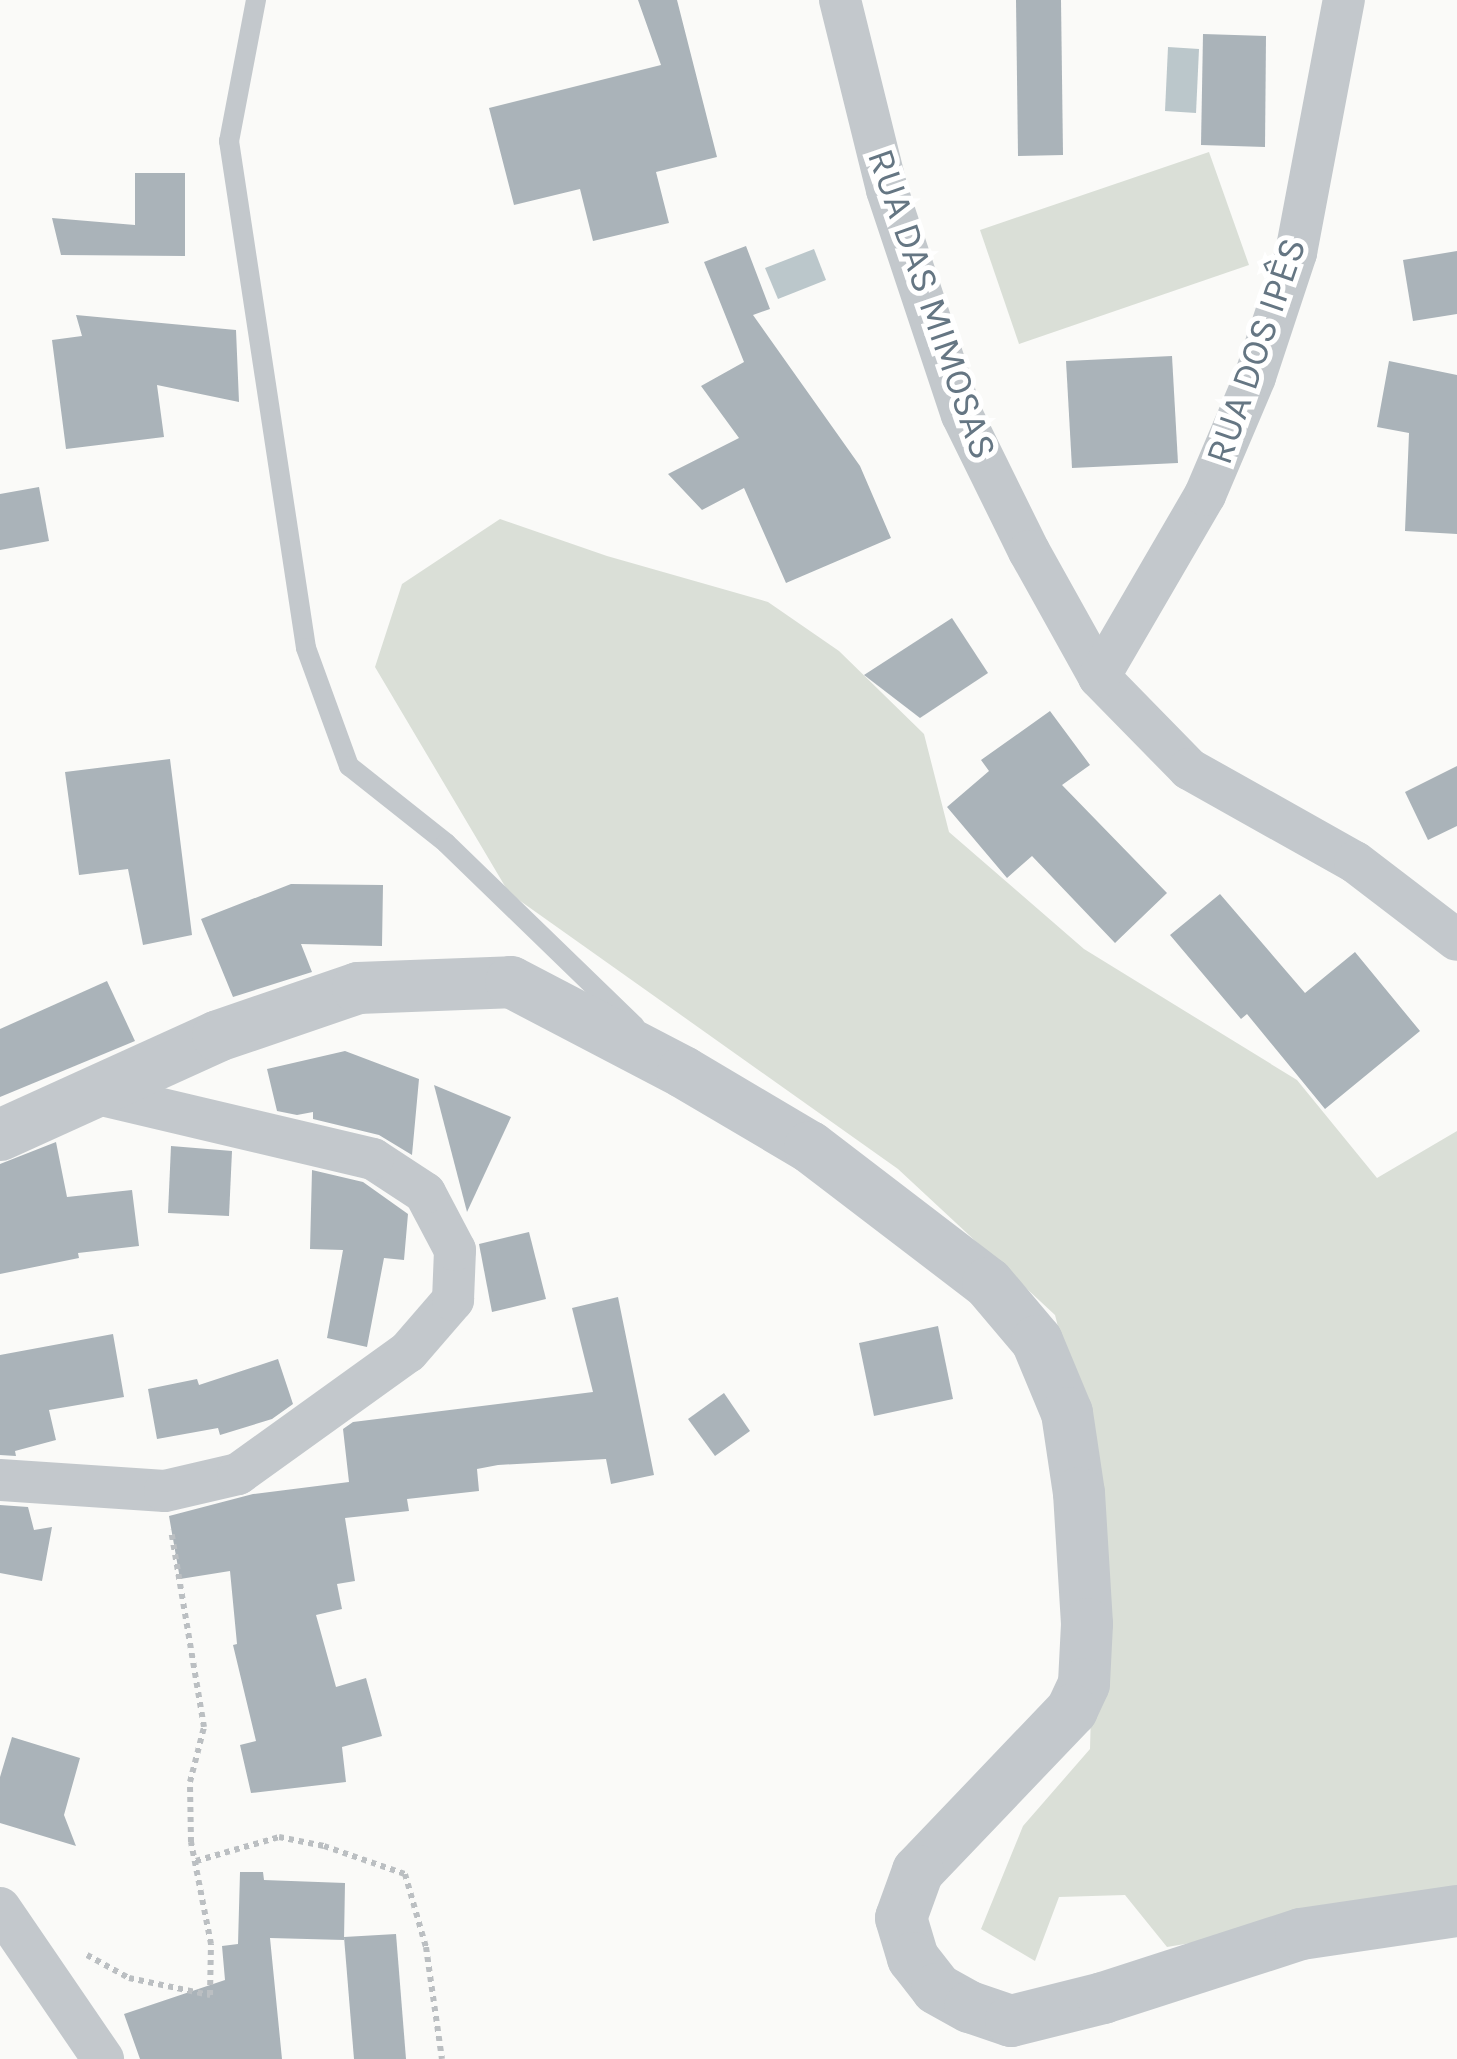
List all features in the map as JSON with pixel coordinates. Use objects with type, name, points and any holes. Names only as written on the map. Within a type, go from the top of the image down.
[{"type":"street","name":"RUA DAS MIMOSAS","points":[[840,0],[888,190],[962,416],[1029,551],[1099,677],[1189,769],[1355,862],[1457,940]]},
{"type":"street","name":"RUA DOS IPÊS","points":[[1099,677],[1205,495],[1256,377],[1296,253],[1344,0]]},
{"type":"street","points":[[0,1136],[218,1036],[358,988],[511,982],[683,1072],[810,1147],[988,1283],[1037,1341],[1068,1412],[1079,1493],[1087,1624],[1084,1684],[1072,1710],[918,1871],[901,1918],[913,1958],[938,1988],[970,2008],[1011,2020],[1103,1998],[1301,1934],[1457,1911]]},
{"type":"street","points":[[0,1480],[165,1490],[238,1474],[408,1352],[453,1300],[455,1250],[424,1193],[373,1159],[94,1093]]},
{"type":"street","points":[[8,1919],[103,2059]]},
{"type":"lane","points":[[256,0],[228,141],[306,648],[349,766],[446,843],[683,1072]]},
{"type":"path","points":[[8,1919],[129,1978],[210,1996],[211,1944],[191,1842],[190,1782],[204,1727],[165,1490]]},
{"type":"path","points":[[196,1861],[279,1837],[324,1846],[405,1874],[426,1948],[442,2059]]},
{"type":"shaded area","points":[[1168,47],[1199,49],[1196,113],[1165,111]]},
{"type":"shaded area","points":[[1209,152],[1249,265],[1019,344],[980,230]]},
{"type":"shaded area","points":[[814,249],[826,280],[778,299],[765,268]]},
{"type":"shaded area","points":[[500,519],[607,556],[768,602],[839,651],[924,734],[949,832],[1084,949],[1297,1080],[1377,1178],[1457,1131],[1457,1904],[1424,1904],[1167,1947],[1125,1895],[1059,1897],[1035,1961],[981,1929],[1023,1826],[1090,1749],[1097,1480],[1055,1315],[898,1169],[509,893],[375,667],[402,584]]},
{"type":"building","points":[[638,0],[677,0],[717,157],[656,172],[669,223],[593,241],[580,189],[514,205],[489,108],[661,65]]},
{"type":"building","points":[[1016,0],[1061,0],[1063,155],[1018,156]]},
{"type":"building","points":[[1203,34],[1266,36],[1265,147],[1201,145]]},
{"type":"building","points":[[135,173],[185,173],[185,256],[61,255],[52,218],[135,225]]},
{"type":"building","points":[[746,246],[770,309],[753,315],[860,466],[891,538],[786,583],[744,488],[702,510],[668,474],[739,438],[701,386],[744,362],[704,262]]},
{"type":"building","points":[[1457,251],[1457,314],[1413,321],[1403,260]]},
{"type":"building","points":[[76,315],[236,330],[239,402],[157,385],[164,437],[66,449],[52,340],[82,336]]},
{"type":"building","points":[[1172,356],[1178,463],[1072,468],[1066,361]]},
{"type":"building","points":[[1389,361],[1457,375],[1457,534],[1405,531],[1409,433],[1377,427]]},
{"type":"building","points":[[39,487],[49,541],[0,550],[0,494]]},
{"type":"building","points":[[952,618],[988,673],[920,718],[864,675]]},
{"type":"building","points":[[1050,711],[1090,765],[1062,785],[1167,893],[1115,943],[1032,856],[1007,878],[947,807],[989,771],[981,760]]},
{"type":"building","points":[[170,759],[192,935],[143,945],[128,869],[79,875],[65,772]]},
{"type":"building","points":[[1457,766],[1457,826],[1428,840],[1405,792]]},
{"type":"building","points":[[291,884],[383,885],[382,946],[301,944],[312,972],[233,997],[201,919]]},
{"type":"building","points":[[1220,894],[1305,993],[1355,952],[1420,1031],[1325,1109],[1247,1014],[1241,1019],[1170,935]]},
{"type":"building","points":[[107,981],[135,1041],[0,1097],[0,1029]]},
{"type":"building","points":[[345,1051],[419,1079],[412,1155],[379,1135],[313,1119],[313,1112],[297,1115],[277,1111],[267,1069]]},
{"type":"building","points":[[434,1085],[511,1117],[467,1212]]},
{"type":"building","points":[[56,1142],[67,1197],[132,1190],[139,1246],[78,1253],[79,1258],[0,1274],[0,1164]]},
{"type":"building","points":[[171,1146],[232,1151],[229,1216],[168,1213]]},
{"type":"building","points":[[312,1170],[363,1182],[408,1214],[404,1260],[384,1258],[367,1347],[327,1338],[343,1250],[310,1249]]},
{"type":"building","points":[[529,1232],[546,1299],[492,1312],[479,1244]]},
{"type":"building","points":[[618,1297],[654,1475],[611,1484],[606,1459],[498,1465],[477,1469],[479,1491],[407,1499],[409,1511],[345,1518],[355,1581],[337,1584],[342,1609],[316,1615],[336,1687],[366,1678],[382,1736],[342,1747],[346,1782],[251,1793],[240,1745],[256,1741],[233,1645],[237,1644],[230,1571],[180,1579],[169,1516],[253,1494],[349,1482],[343,1429],[353,1422],[593,1392],[572,1308]]},
{"type":"building","points":[[938,1326],[953,1399],[874,1416],[859,1343]]},
{"type":"building","points":[[113,1334],[124,1397],[49,1410],[56,1440],[15,1451],[16,1456],[0,1455],[0,1355]]},
{"type":"building","points":[[278,1359],[293,1404],[272,1419],[220,1435],[218,1428],[157,1439],[148,1389],[197,1379],[199,1385]]},
{"type":"building","points":[[724,1393],[750,1431],[715,1456],[688,1419]]},
{"type":"building","points":[[0,1505],[28,1507],[34,1530],[52,1527],[42,1581],[0,1573]]},
{"type":"building","points":[[12,1737],[80,1758],[64,1815],[76,1846],[0,1823],[0,1777]]},
{"type":"building","points":[[240,1872],[263,1872],[264,1880],[345,1883],[344,1940],[270,1938],[282,2059],[140,2059],[124,2014],[225,1980],[222,1946],[238,1944]]},
{"type":"building","points":[[396,1934],[406,2059],[354,2059],[344,1937]]}]
